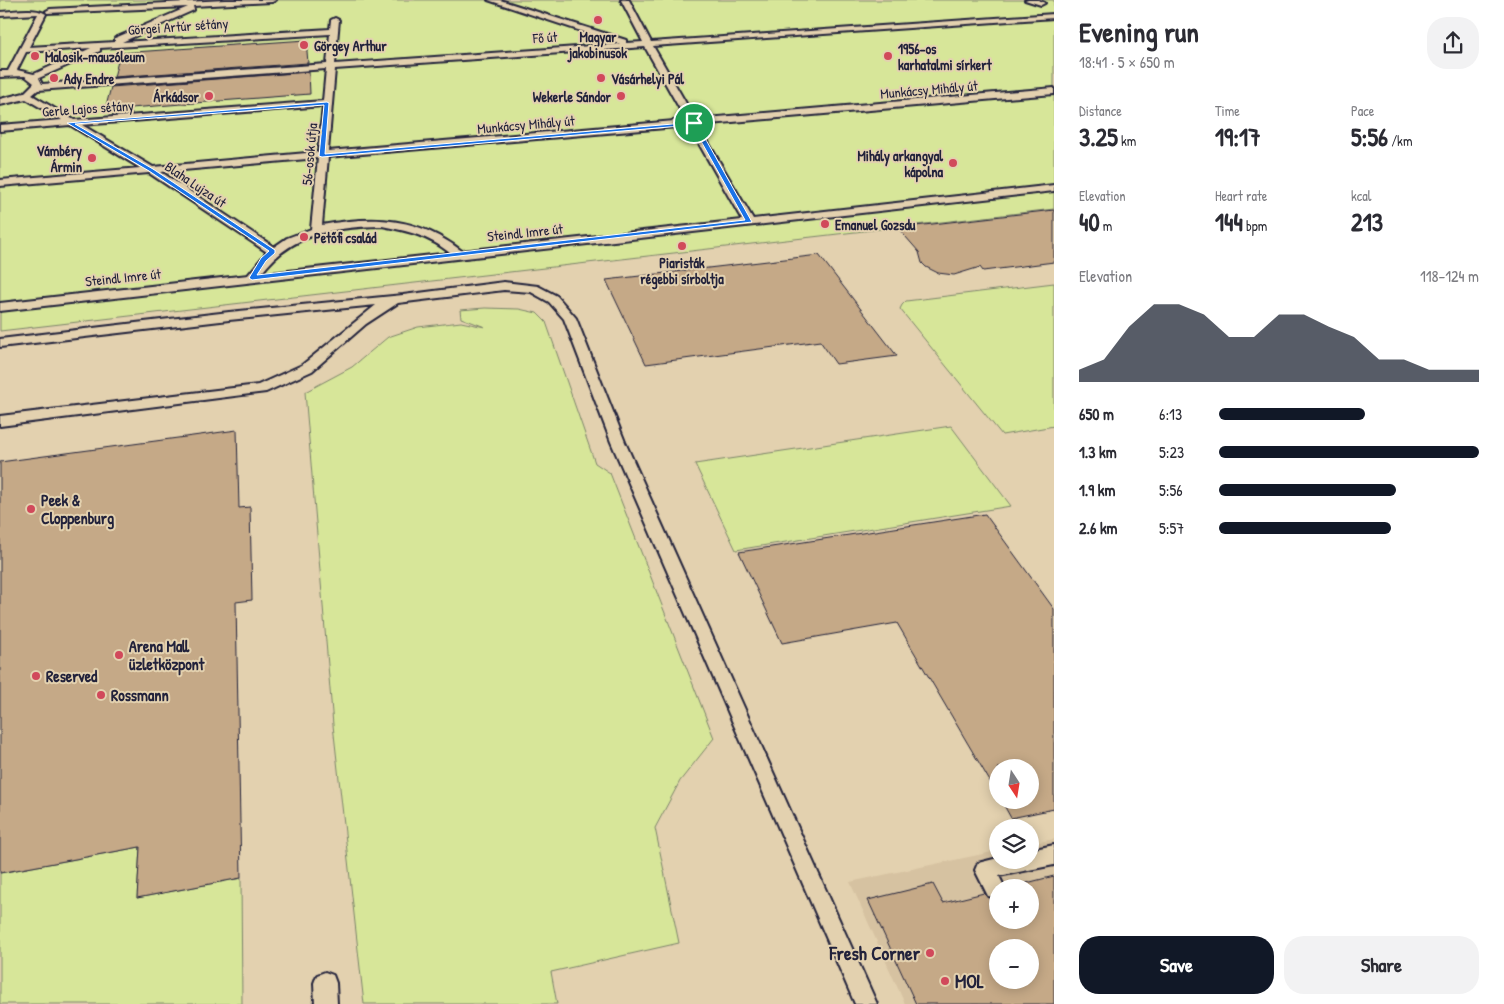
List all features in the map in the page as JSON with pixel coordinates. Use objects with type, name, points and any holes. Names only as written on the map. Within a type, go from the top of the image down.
[{"type":"lane","points":[[11,74],[50,0]]},
{"type":"lane","points":[[0,14],[272,0]]},
{"type":"lane","points":[[492,0],[631,45]]},
{"type":"lane","points":[[625,0],[650,44],[661,69],[694,123],[749,222]]},
{"type":"lane","points":[[1029,0],[1041,3]]},
{"type":"lane","points":[[0,102],[26,95],[36,82],[108,44],[204,2]]},
{"type":"lane","name":"Fő út","points":[[0,74],[11,74],[36,82],[330,65],[1054,16]]},
{"type":"lane","name":"56-osok útja","points":[[316,231],[334,20]]},
{"type":"lane","name":"Görgei Artúr sétány","points":[[24,50],[334,30]]},
{"type":"lane","name":"Munkácsy Mihály út","points":[[0,184],[1054,91]]},
{"type":"lane","name":"Blaha Lujza út","points":[[26,95],[151,170],[273,251]]},
{"type":"lane","name":"Gerle Lajos sétány","points":[[0,128],[327,103]]},
{"type":"lane","name":"Steindl Imre út","points":[[0,306],[1054,188]]},
{"type":"lane","points":[[252,278],[264,260],[273,251],[300,236],[360,223],[406,226],[432,234],[453,247],[460,254]]},
{"type":"lane","points":[[0,343],[504,286],[534,289],[553,299],[570,318],[622,451],[863,1001]]},
{"type":"lane","points":[[0,421],[261,389],[307,368],[362,320],[380,308],[402,299]]},
{"type":"lane","points":[[1039,858],[1054,855]]},
{"type":"lane","points":[[989,869],[984,870],[990,879]]},
{"type":"shaded area","points":[[1054,839],[1054,1004],[905,1004],[850,882],[989,853],[989,869],[1039,869],[1039,842]]},
{"type":"green space","points":[[0,0],[1054,0],[1054,209],[0,331]]},
{"type":"green space","points":[[1054,283],[1054,426],[1002,435],[900,309],[906,301]]},
{"type":"green space","points":[[485,308],[519,309],[537,313],[546,322],[595,463],[610,473],[714,738],[680,781],[655,828],[679,943],[551,972],[557,1004],[364,1004],[333,725],[305,392],[352,367],[388,337],[418,327],[461,322],[485,327],[461,318],[460,310]]},
{"type":"green space","points":[[951,426],[1011,506],[736,550],[695,464]]},
{"type":"green space","points":[[140,847],[137,898],[241,878],[242,1004],[0,1004],[0,873]]},
{"type":"building","points":[[306,40],[308,63],[114,77],[120,53]]},
{"type":"building","points":[[309,72],[310,94],[105,110],[111,87]]},
{"type":"building","points":[[1054,210],[1054,262],[983,271],[980,267],[954,275],[938,273],[926,267],[922,263],[919,252],[898,228]]},
{"type":"building","points":[[819,255],[897,356],[836,364],[820,341],[646,364],[606,280]]},
{"type":"building","name":"Arena Mall üzletközpont","points":[[237,430],[239,508],[250,507],[252,600],[236,602],[241,878],[137,898],[140,847],[0,873],[0,462]]},
{"type":"building","points":[[985,514],[1054,609],[1054,809],[1011,818],[1006,809],[1039,809],[1039,759],[989,759],[989,780],[897,623],[782,643],[739,552]]},
{"type":"building","name":"Fresh Corner","points":[[1054,876],[1054,1004],[916,1004],[868,900],[933,884],[943,903],[984,893],[988,898],[989,929],[1039,929],[1039,880]]},
{"type":"place","name":"Magyar jakobinusok","points":[[598,20]]},
{"type":"place","name":"Görgey Arthur","points":[[304,45]]},
{"type":"place","name":"Malosik-mauzóleum","points":[[35,56]]},
{"type":"place","name":"1956-os karhatalmi sírkert","points":[[888,56]]},
{"type":"place","name":"Ady Endre","points":[[54,78]]},
{"type":"place","name":"Vásárhelyi Pál","points":[[601,78]]},
{"type":"place","name":"Árkádsor","points":[[209,96]]},
{"type":"place","name":"Wekerle Sándor","points":[[621,96]]},
{"type":"place","name":"Vámbéry Ármin","points":[[92,158]]},
{"type":"place","name":"Mihály arkangyal kápolna","points":[[953,163]]},
{"type":"place","name":"Emanuel Gozsdu","points":[[825,224]]},
{"type":"place","name":"Petőfi család","points":[[304,237]]},
{"type":"place","name":"Piaristák régebbi sírboltja","points":[[682,246]]},
{"type":"place","name":"Peek & Cloppenburg","points":[[31,509]]},
{"type":"place","name":"Arena Mall üzletközpont","points":[[119,655]]},
{"type":"place","name":"Reserved","points":[[36,676]]},
{"type":"place","name":"Rossmann","points":[[101,695]]},
{"type":"place","name":"Fresh Corner","points":[[930,953]]},
{"type":"place","name":"MOL","points":[[945,981]]},
{"type":"route","points":[[327,103],[322,156],[694,123],[749,222],[252,278],[257,268],[273,251],[151,170],[70,123],[327,103]]}]
